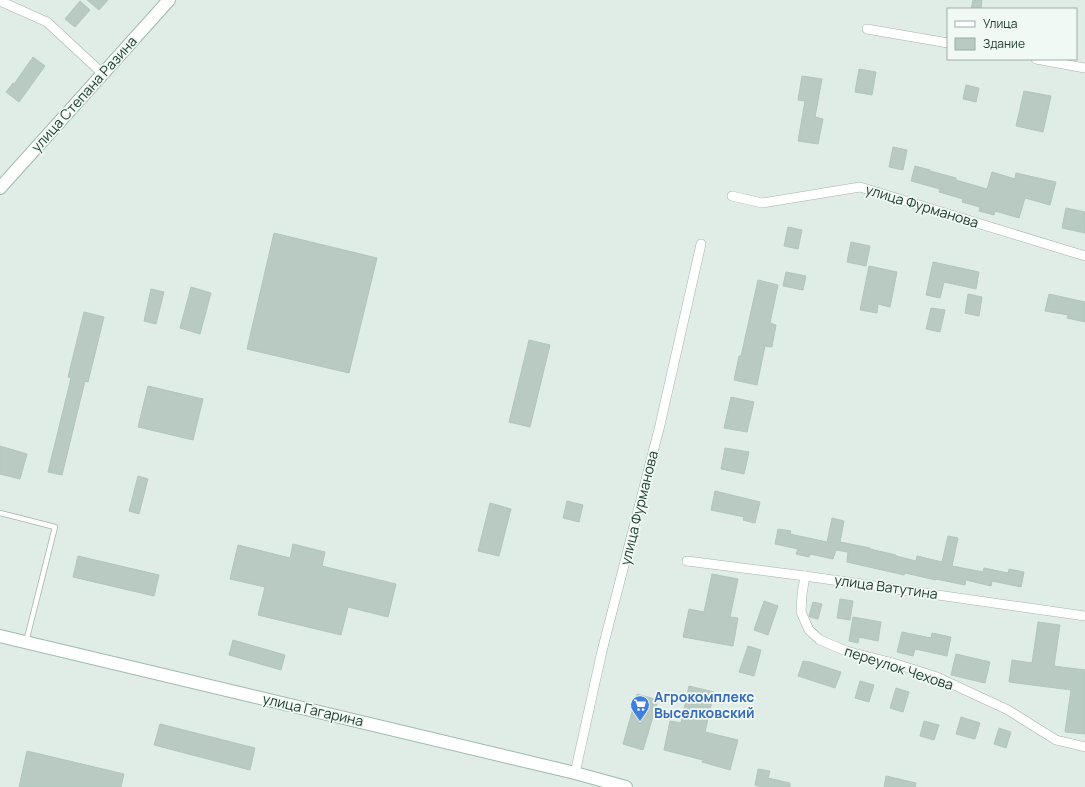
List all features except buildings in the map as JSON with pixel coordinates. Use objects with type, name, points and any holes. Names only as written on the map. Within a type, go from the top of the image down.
[{"type":"main road","name":"улица Степана Разина","points":[[0,188],[169,0]]},
{"type":"main road","name":"улица Гагарина","points":[[0,636],[574,773],[622,787]]},
{"type":"street","points":[[0,1],[47,22],[102,73]]},
{"type":"street","points":[[867,29],[947,43]]},
{"type":"street","points":[[1041,60],[1085,68]]},
{"type":"street","name":"улица Фурманова","points":[[732,196],[762,202],[860,187],[1085,256]]},
{"type":"street","name":"улица Фурманова","points":[[574,773],[602,651],[660,425],[701,244]]},
{"type":"street","name":"улица Ватутина","points":[[687,561],[805,576],[1085,616]]},
{"type":"street","name":"переулок Чехова","points":[[805,576],[801,612],[808,630],[820,640],[846,650],[937,677],[1008,710],[1056,740],[1085,747]]},
{"type":"lane","points":[[0,512],[55,527],[26,642]]},
{"type":"place","name":"Агрокомплекс Выселковский","points":[[640,722]]}]
